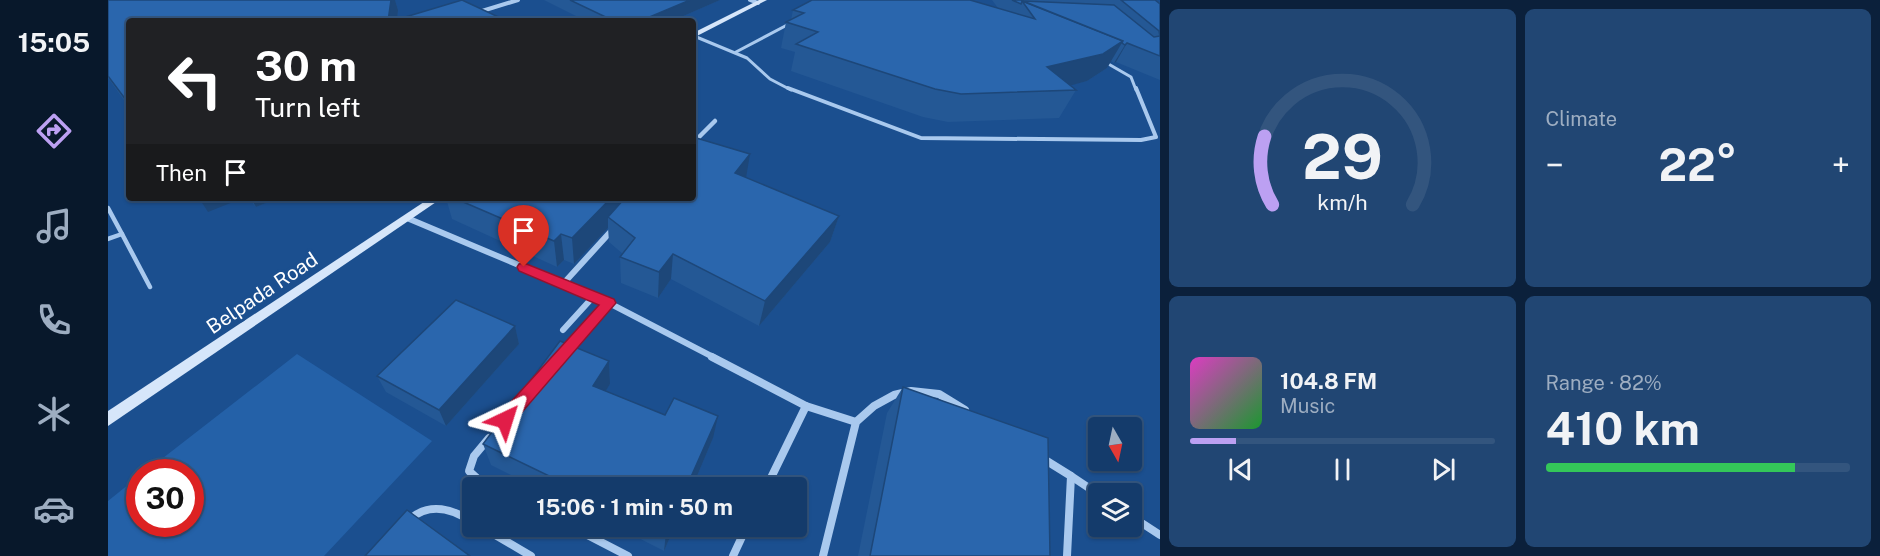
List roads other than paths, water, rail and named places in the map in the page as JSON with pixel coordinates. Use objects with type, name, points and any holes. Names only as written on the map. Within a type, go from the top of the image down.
[{"type":"street","points":[[482,12],[518,0]]},
{"type":"street","points":[[750,0],[761,1]]},
{"type":"street","points":[[696,34],[761,1]]},
{"type":"street","points":[[474,8],[489,15]]},
{"type":"street","points":[[696,140],[715,121]]},
{"type":"street","name":"Belpada Road","points":[[108,420],[432,201]]},
{"type":"street","points":[[407,218],[609,303],[806,406],[856,422]]},
{"type":"street","points":[[563,284],[618,224]]},
{"type":"street","points":[[563,330],[593,297]]},
{"type":"street","points":[[561,357],[609,303]]},
{"type":"street","points":[[823,556],[856,422],[874,405],[894,395],[911,391],[939,394],[969,413]]},
{"type":"street","points":[[771,477],[806,406]]},
{"type":"street","points":[[476,477],[469,471],[474,456],[497,429]]},
{"type":"street","points":[[1030,451],[1088,487]]},
{"type":"street","points":[[1067,556],[1071,476]]},
{"type":"street","points":[[407,523],[414,515],[435,509],[450,509],[462,516]]},
{"type":"street","points":[[1142,523],[1160,535]]},
{"type":"street","points":[[499,537],[531,556]]},
{"type":"street","points":[[591,537],[628,556]]},
{"type":"street","points":[[733,556],[742,537]]},
{"type":"lane","points":[[736,52],[795,21]]},
{"type":"lane","points":[[696,37],[747,58],[770,79],[791,90],[921,138],[1141,140],[1156,137],[1131,77],[1126,72],[1096,58]]},
{"type":"lane","points":[[108,208],[150,286]]},
{"type":"lane","points":[[108,239],[122,234]]}]
